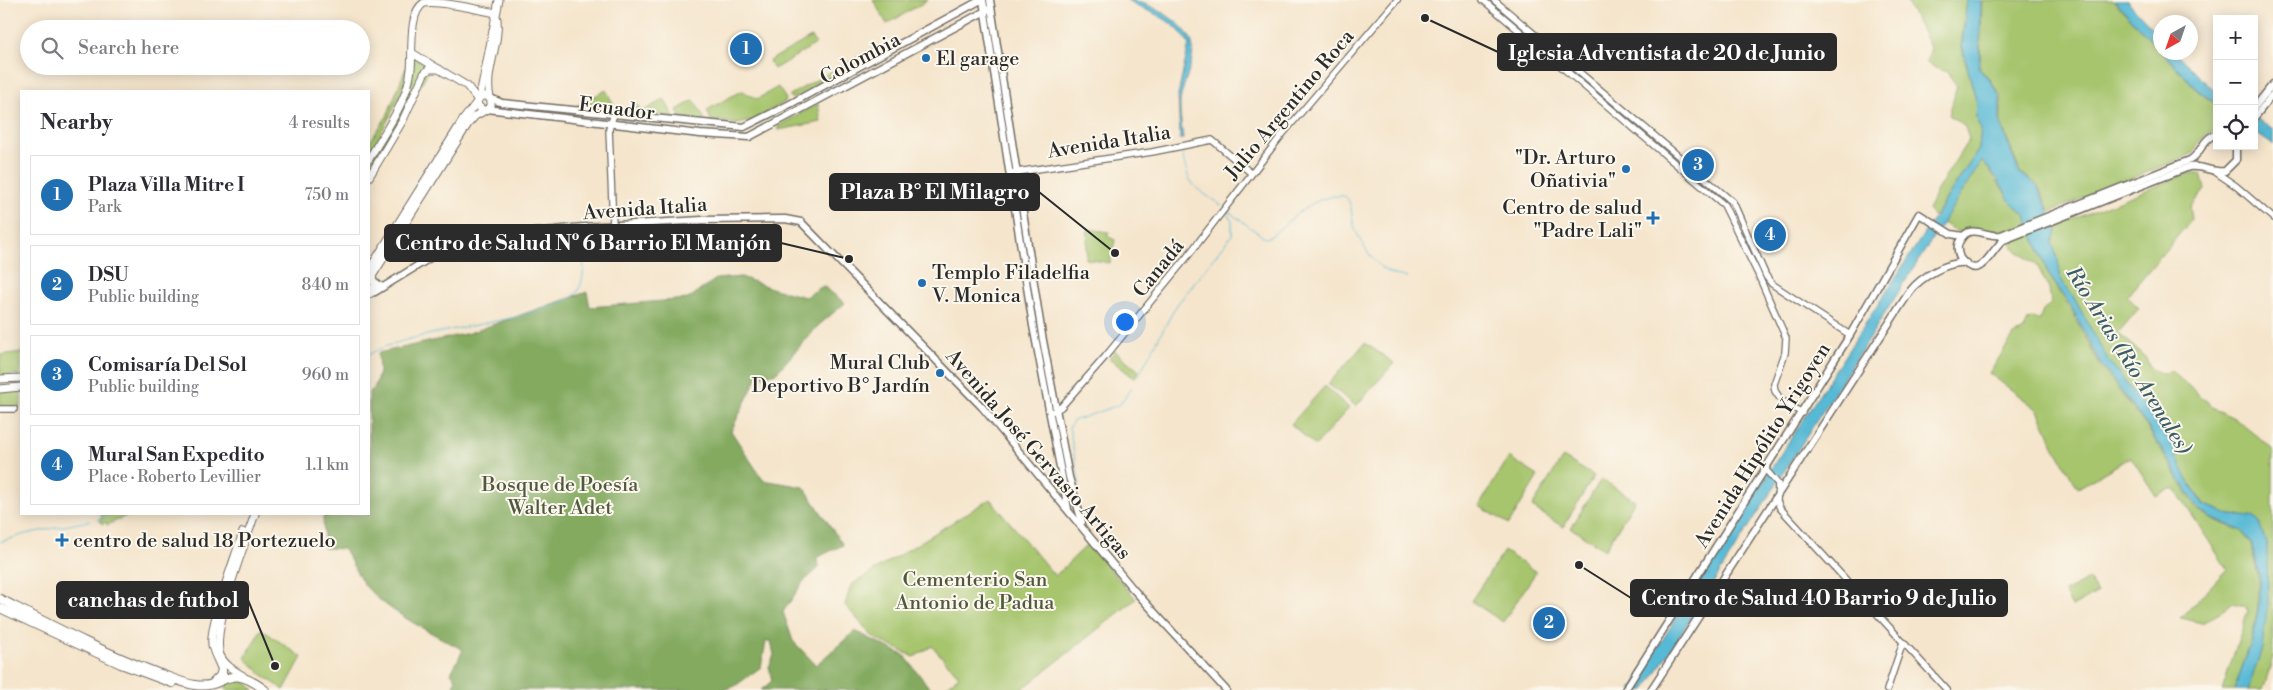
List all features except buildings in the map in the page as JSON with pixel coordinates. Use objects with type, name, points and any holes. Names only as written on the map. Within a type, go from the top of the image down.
[{"type":"highway","points":[[0,599],[126,661],[188,684],[200,686],[213,684],[231,677],[243,676],[265,690]]},
{"type":"highway","points":[[0,608],[121,664],[195,690]]},
{"type":"highway","points":[[213,684],[220,676],[222,670]]},
{"type":"highway","points":[[222,690],[223,681]]},
{"type":"main road","points":[[478,100],[499,0]]},
{"type":"main road","points":[[982,0],[988,9]]},
{"type":"main road","name":"Ecuador","points":[[490,98],[502,102],[744,127],[982,0]]},
{"type":"main road","points":[[990,0],[988,9],[1013,172],[1069,510]]},
{"type":"main road","points":[[370,157],[405,94],[410,74],[415,16],[420,7],[423,4],[434,1],[496,13]]},
{"type":"main road","name":"Colombia","points":[[744,137],[755,135],[988,9]]},
{"type":"main road","points":[[370,275],[468,124],[492,105],[488,86],[498,31],[496,13]]},
{"type":"main road","points":[[412,53],[467,86],[478,100],[480,108],[485,110]]},
{"type":"main road","points":[[370,175],[403,120],[424,74],[429,69],[439,69]]},
{"type":"main road","points":[[2258,110],[2273,84]]},
{"type":"main road","points":[[2258,111],[2273,94]]},
{"type":"main road","points":[[370,275],[463,120],[478,100],[485,95],[490,98]]},
{"type":"main road","name":"Ecuador","points":[[485,110],[744,137]]},
{"type":"main road","points":[[1948,232],[1958,246],[1960,258],[1966,263],[1980,266],[1989,260],[2002,238],[2190,160],[2199,153],[2208,138],[2213,136]]},
{"type":"main road","points":[[2067,212],[2189,167],[2225,170],[2233,164],[2237,155],[2236,150]]},
{"type":"main road","points":[[2199,153],[2201,160],[2210,169]]},
{"type":"main road","name":"Avenida Hipólito Yrigoyen","points":[[1625,690],[1767,472],[1850,335],[1919,214],[1948,232]]},
{"type":"main road","name":"Avenida Italia","points":[[370,292],[463,240],[612,226],[748,218],[789,219],[801,222]]},
{"type":"main road","name":"Avenida José Gervasio Artigas","points":[[801,222],[982,407],[1133,589],[1226,690]]},
{"type":"main road","points":[[1958,246],[1963,236],[1974,231],[2002,238]]},
{"type":"main road","points":[[1948,232],[1963,236]]},
{"type":"main road","points":[[1986,234],[1992,242],[1993,251]]},
{"type":"main road","name":"Avenida Hipólito Yrigoyen","points":[[1651,690],[1913,286],[1950,264],[1966,263]]},
{"type":"main road","points":[[370,275],[373,281],[382,286]]},
{"type":"main road","points":[[0,379],[20,378]]},
{"type":"main road","points":[[0,389],[20,387]]},
{"type":"main road","points":[[1053,411],[1076,508],[1086,532]]},
{"type":"main road","points":[[223,681],[222,670],[213,649],[213,637],[220,604],[250,515]]},
{"type":"main road","points":[[243,676],[222,659],[219,650],[219,636],[224,610],[254,515]]},
{"type":"street","name":"Julio Argentino Roca","points":[[1226,206],[1251,173],[1396,0]]},
{"type":"street","points":[[1483,0],[1724,205],[1757,272],[1786,338],[1785,353],[1774,384],[1779,398],[1802,413]]},
{"type":"street","points":[[1494,0],[1733,202],[1768,280],[1780,291],[1850,335]]},
{"type":"street","points":[[612,226],[609,124],[614,114]]},
{"type":"street","name":"Avenida Italia","points":[[1013,172],[1212,140],[1251,173]]},
{"type":"street","points":[[2233,164],[2229,176],[2236,186]]},
{"type":"street","points":[[2210,169],[2236,186],[2273,218]]},
{"type":"street","name":"Canadá","points":[[1053,411],[1105,357],[1187,258],[1226,206]]},
{"type":"street","points":[[0,410],[14,409]]},
{"type":"street","points":[[1767,472],[1778,484],[1777,500],[1780,508],[1947,690]]},
{"type":"street","points":[[1778,484],[1787,481]]},
{"type":"street","points":[[1888,690],[1903,642]]},
{"type":"green space","points":[[873,0],[928,0],[887,24]]},
{"type":"green space","points":[[1906,0],[1967,0],[1961,45],[1977,104],[1976,117],[1981,128],[1979,149],[1934,217],[1928,210],[1937,190],[1969,139],[1965,127],[1949,115],[1957,86],[1947,72],[1935,68],[1926,61],[1931,49]]},
{"type":"green space","points":[[1982,0],[2113,0],[2153,43],[2153,60],[2169,60],[2200,93],[2213,102],[2213,132],[2203,138],[2194,153],[2050,212],[2038,185],[2020,172],[2001,123],[2001,97],[1990,79],[1980,69]]},
{"type":"green space","points":[[811,37],[816,44],[774,69],[769,61]]},
{"type":"green space","points":[[751,40],[756,50],[741,58],[736,48]]},
{"type":"green space","points":[[873,49],[875,54],[841,73],[838,72],[838,68]]},
{"type":"green space","points":[[410,57],[400,95],[370,152],[370,142],[387,116]]},
{"type":"green space","points":[[414,57],[431,67],[370,173],[370,162],[396,118]]},
{"type":"green space","points":[[832,71],[836,73],[835,76],[792,99],[790,97],[790,95]]},
{"type":"green space","points":[[778,87],[786,99],[785,102],[754,120],[738,124],[711,120],[707,110],[739,92],[743,91],[757,99]]},
{"type":"green space","points":[[606,90],[615,107],[613,110],[576,106]]},
{"type":"green space","points":[[664,99],[674,117],[625,112],[637,104],[642,112]]},
{"type":"green space","points":[[694,100],[704,120],[680,117],[677,110]]},
{"type":"green space","points":[[818,104],[821,122],[778,130],[778,126]]},
{"type":"green space","points":[[1982,161],[2010,201],[2026,216],[2048,274],[2070,307],[2099,364],[2147,427],[2196,508],[2211,519],[2242,531],[2251,545],[2258,576],[2258,606],[2251,642],[2234,690],[2222,690],[2248,611],[2245,606],[2232,603],[2202,623],[2181,618],[2227,569],[2175,489],[2168,489],[2156,496],[2131,457],[2078,488],[2057,452],[2038,410],[1989,373],[2014,335],[2024,330],[2028,320],[2033,318],[2039,321],[2043,311],[2051,303],[2049,289],[2037,265],[2014,249],[2005,229],[1991,233],[1977,227],[1958,232],[1942,223]]},
{"type":"green space","points":[[2189,173],[2201,173],[2205,189],[2190,207],[2192,219],[2127,296],[2139,308],[2118,333],[2145,357],[2151,369],[2162,374],[2171,371],[2217,410],[2234,418],[2273,449],[2273,658],[2263,690],[2248,690],[2262,648],[2263,627],[2268,603],[2267,546],[2259,522],[2253,517],[2230,515],[2204,504],[2187,479],[2171,443],[2105,355],[2073,296],[2061,281],[2058,260],[2052,242],[2057,232],[2056,226]]},
{"type":"green space","points":[[1088,229],[1109,232],[1107,236],[1115,240],[1110,263],[1086,259]]},
{"type":"green space","name":"Bosque de Poesía Walter Adet","points":[[741,277],[774,289],[805,297],[823,286],[845,303],[819,325],[776,373],[757,378],[731,431],[763,480],[804,487],[843,545],[816,558],[820,567],[803,582],[783,612],[793,641],[816,665],[855,631],[905,656],[931,690],[761,690],[772,681],[769,667],[774,655],[771,641],[766,642],[761,667],[735,686],[722,690],[451,690],[456,679],[451,673],[463,650],[410,621],[384,603],[363,583],[344,549],[324,548],[323,515],[370,515],[370,391],[374,389],[379,372],[378,353],[469,333],[587,292],[590,307],[688,299],[716,279]]},
{"type":"green space","points":[[1365,343],[1394,363],[1356,406],[1328,384]]},
{"type":"green space","points":[[1115,351],[1139,371],[1134,378],[1109,358]]},
{"type":"green space","points":[[20,352],[20,374],[0,376],[0,355]]},
{"type":"green space","points":[[1325,386],[1349,408],[1315,446],[1291,424]]},
{"type":"green space","points":[[20,390],[20,407],[0,407],[0,392]]},
{"type":"green space","points":[[1509,457],[1538,476],[1509,524],[1479,506]]},
{"type":"green space","points":[[1563,457],[1594,476],[1563,527],[1532,507]]},
{"type":"green space","points":[[1601,479],[1635,500],[1605,550],[1571,528]]},
{"type":"green space","name":"Cementerio San Antonio de Padua","points":[[990,499],[1055,576],[1088,544],[1136,599],[1021,690],[942,690],[959,676],[932,646],[914,657],[873,637],[845,605],[851,585]]},
{"type":"green space","points":[[101,515],[128,515],[107,525],[106,522],[102,524],[99,520],[103,519]]},
{"type":"green space","points":[[1504,551],[1536,572],[1503,622],[1471,601]]},
{"type":"green space","points":[[2089,579],[2097,593],[2072,607],[2064,592]]},
{"type":"green space","points":[[261,629],[302,657],[284,690],[261,674],[245,658]]},
{"type":"green space","points":[[232,680],[246,682],[254,690],[225,690]]},
{"type":"water","points":[[1127,0],[1155,8],[1174,21],[1189,35],[1193,49],[1180,101],[1183,139],[1180,139],[1178,95],[1189,44],[1175,27],[1161,17]]},
{"type":"water","points":[[1967,0],[1981,0],[1979,69],[1990,80],[2000,98],[2000,123],[2019,172],[2037,186],[2056,227],[2057,232],[2052,242],[2058,260],[2061,281],[2073,296],[2105,355],[2171,443],[2187,479],[2203,504],[2230,515],[2253,517],[2259,522],[2267,546],[2268,603],[2262,648],[2248,690],[2234,690],[2252,641],[2259,605],[2259,575],[2252,545],[2242,531],[2211,518],[2197,507],[2148,427],[2100,363],[2071,306],[2048,273],[2026,216],[2010,201],[1998,179],[1982,161],[1645,690],[1631,690],[1730,532],[1979,149],[1981,128],[1976,117],[1977,104],[1962,45]]},
{"type":"water","points":[[2114,0],[2126,0],[2153,29],[2153,42]]},
{"type":"water","points":[[2170,60],[2183,60],[2213,88],[2213,101],[2200,92]]},
{"type":"water","points":[[2258,120],[2273,130],[2273,145],[2258,135]]},
{"type":"waterway","points":[[869,64],[884,56]]},
{"type":"waterway","points":[[622,119],[731,132],[744,131],[865,67]]},
{"type":"waterway","points":[[523,108],[605,117]]},
{"type":"waterway","points":[[1182,151],[1187,172],[1193,184],[1197,189],[1221,205]]},
{"type":"waterway","points":[[1228,211],[1265,238],[1270,237],[1295,215],[1314,203],[1334,196],[1345,196],[1350,204],[1358,236],[1367,252],[1385,270],[1394,275],[1407,277]]},
{"type":"waterway","points":[[1138,376],[1176,306],[1232,235],[1232,220],[1227,214],[1229,211]]},
{"type":"waterway","points":[[370,355],[388,346],[414,338],[543,310],[566,301],[578,291],[583,278],[582,238]]},
{"type":"waterway","points":[[1077,491],[1080,486],[1069,427],[1073,421],[1119,405],[1132,388]]},
{"type":"waterway","points":[[97,519],[111,515]]},
{"type":"waterway","points":[[0,542],[25,534],[89,521]]},
{"type":"place","name":"Iglesia Adventista de 20 de Junio","points":[[1425,18]]},
{"type":"place","name":"Plaza Villa Mitre I","points":[[746,49]]},
{"type":"place","name":"El garage","points":[[926,58]]},
{"type":"place","name":"Comisaría Del Sol","points":[[1698,165]]},
{"type":"place","name":"\"Dr. Arturo Oñativia\"","points":[[1626,169]]},
{"type":"place","name":"Centro de salud \"Padre Lali\"","points":[[1653,218]]},
{"type":"place","name":"Mural San Expedito","points":[[1770,235]]},
{"type":"place","name":"Plaza B° El Milagro","points":[[1115,253]]},
{"type":"place","name":"Centro de Salud Nº 6 Barrio El Manjón","points":[[849,259]]},
{"type":"place","name":"Templo Filadelfia V. Monica","points":[[922,283]]},
{"type":"place","name":"Mural Club Deportivo B° Jardín","points":[[940,373]]},
{"type":"place","name":"centro de salud 18 Portezuelo","points":[[62,540]]},
{"type":"place","name":"Centro de Salud 40 Barrio 9 de Julio","points":[[1579,565]]},
{"type":"place","name":"DSU","points":[[1549,623]]},
{"type":"place","name":"canchas de futbol","points":[[275,666]]},
{"type":"water label","name":"Río Arias (Río Arenales)","points":[[2129,360]]}]
